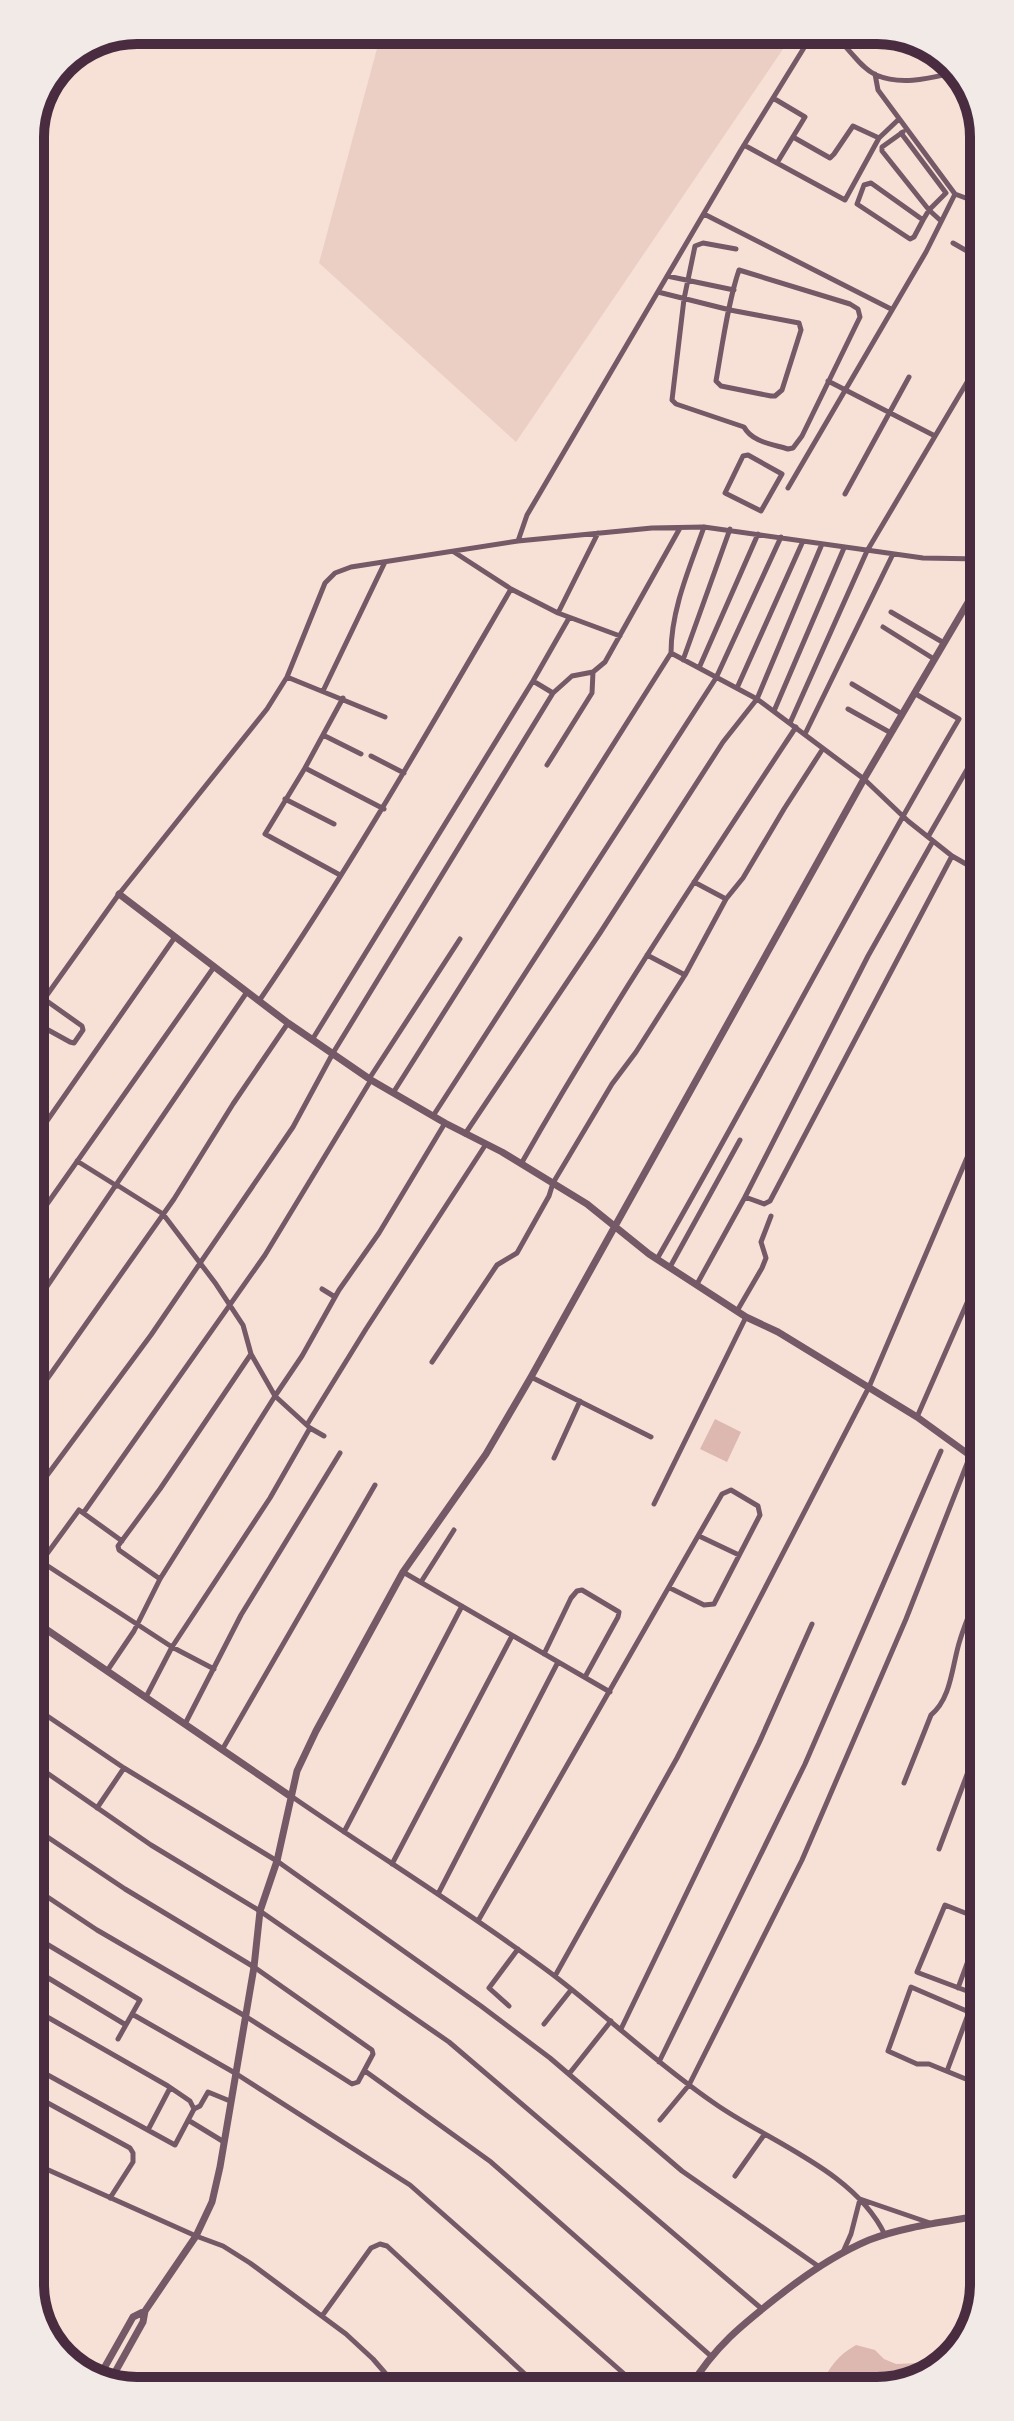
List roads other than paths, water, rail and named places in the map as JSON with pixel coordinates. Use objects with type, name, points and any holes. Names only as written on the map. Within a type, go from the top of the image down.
[{"type":"street","points":[[518,541],[527,515],[806,44]]},
{"type":"street","points":[[843,44],[860,64],[875,74],[895,80],[921,80],[946,74]]},
{"type":"street","points":[[875,74],[878,90],[946,191],[910,239],[856,203],[864,185],[871,183],[923,220]]},
{"type":"street","points":[[773,98],[804,117],[777,163]]},
{"type":"street","points":[[744,145],[845,200],[879,138],[899,119]]},
{"type":"street","points":[[793,137],[830,158],[853,126],[879,138]]},
{"type":"street","points":[[904,131],[955,194],[970,200]]},
{"type":"street","points":[[904,131],[881,150],[941,221]]},
{"type":"street","points":[[788,488],[926,252],[955,194]]},
{"type":"street","points":[[704,214],[891,309]]},
{"type":"street","points":[[953,243],[970,253]]},
{"type":"street","points":[[658,292],[684,299],[730,310],[795,321],[801,326],[782,390],[775,396],[717,383],[730,310],[738,271],[858,309],[860,317],[796,446],[790,449],[754,438],[747,434],[744,427],[676,404],[671,397],[684,299],[697,244],[736,249]]},
{"type":"street","points":[[667,276],[734,290]]},
{"type":"street","points":[[845,494],[909,377]]},
{"type":"street","points":[[790,723],[867,551],[970,377]]},
{"type":"street","points":[[828,381],[935,436]]},
{"type":"street","points":[[782,474],[761,511],[725,493],[744,455],[794,479]]},
{"type":"street","points":[[44,1479],[151,1335],[293,1127],[333,1053],[553,693],[572,676],[593,672],[605,662],[681,527]]},
{"type":"street","points":[[44,1026],[74,1043],[83,1030],[82,1026],[44,999],[119,894],[252,728],[287,677],[325,583],[335,573],[385,561],[518,541],[681,527],[730,529],[923,558],[970,559]]},
{"type":"street","points":[[392,1094],[671,653],[680,593],[704,527]]},
{"type":"street","points":[[683,660],[730,529]]},
{"type":"street","points":[[558,613],[598,533]]},
{"type":"street","points":[[699,668],[758,534]]},
{"type":"street","points":[[433,1116],[716,678],[781,537]]},
{"type":"street","points":[[737,688],[803,541]]},
{"type":"street","points":[[465,1134],[697,786],[723,742],[757,699],[822,544]]},
{"type":"street","points":[[774,711],[844,548]]},
{"type":"street","points":[[453,551],[511,589],[558,613],[620,636]]},
{"type":"street","points":[[805,734],[893,554]]},
{"type":"street","points":[[323,691],[385,561]]},
{"type":"street","points":[[259,1001],[384,809],[511,589]]},
{"type":"street","points":[[114,2374],[143,2322],[145,2311],[196,2236],[212,2202],[254,1967],[260,1911],[277,1861],[297,1771],[316,1731],[403,1572],[486,1454],[531,1377],[864,779],[970,599]]},
{"type":"street","points":[[891,612],[944,643]]},
{"type":"street","points":[[312,1040],[569,618]]},
{"type":"street","points":[[883,627],[934,659]]},
{"type":"street","points":[[671,653],[774,711],[864,779],[902,816],[952,856],[970,866]]},
{"type":"street","points":[[547,765],[592,693],[593,672]]},
{"type":"street","points":[[287,677],[385,717]]},
{"type":"street","points":[[533,681],[553,693]]},
{"type":"street","points":[[852,684],[902,714]]},
{"type":"street","points":[[657,1259],[740,1114],[902,816],[959,719],[914,693]]},
{"type":"street","points":[[340,875],[265,834],[343,698]]},
{"type":"street","points":[[848,709],[891,733]]},
{"type":"street","points":[[521,1164],[562,1091],[647,955],[796,727]]},
{"type":"street","points":[[323,735],[361,754]]},
{"type":"street","points":[[432,1362],[497,1265],[517,1253],[553,1183],[612,1084],[685,975],[726,899],[743,878],[822,750]]},
{"type":"street","points":[[371,756],[404,773]]},
{"type":"street","points":[[697,1284],[970,766]]},
{"type":"street","points":[[305,768],[384,809]]},
{"type":"street","points":[[285,799],[334,824]]},
{"type":"street","points":[[745,1197],[764,1204],[770,1201],[952,856]]},
{"type":"street","points":[[694,882],[726,899]]},
{"type":"street","points":[[119,894],[288,1023],[370,1080],[587,1204],[657,1259],[746,1317],[778,1332],[917,1417],[970,1456],[906,1619],[802,1860],[689,2085],[660,2120]]},
{"type":"street","points":[[44,1125],[175,937]]},
{"type":"street","points":[[84,1512],[265,1255],[370,1080],[460,939]]},
{"type":"street","points":[[647,955],[685,975]]},
{"type":"street","points":[[44,1208],[214,967]]},
{"type":"street","points":[[44,1291],[247,992]]},
{"type":"street","points":[[44,1383],[163,1214],[288,1023]]},
{"type":"street","points":[[107,1671],[138,1623],[160,1579],[445,1123]]},
{"type":"street","points":[[670,1267],[740,1140]]},
{"type":"street","points":[[146,1697],[172,1647],[270,1498],[366,1329],[486,1144]]},
{"type":"street","points":[[555,1976],[677,1758],[869,1387],[970,1151]]},
{"type":"street","points":[[77,1161],[163,1214],[243,1325],[251,1354],[275,1396],[324,1436]]},
{"type":"street","points":[[737,1311],[766,1258],[761,1242],[771,1216]]},
{"type":"street","points":[[322,1289],[335,1297]]},
{"type":"street","points":[[917,1417],[970,1296]]},
{"type":"street","points":[[654,1504],[746,1317]]},
{"type":"street","points":[[160,1579],[119,1550],[118,1546],[189,1448],[251,1354]]},
{"type":"street","points":[[531,1377],[651,1437]]},
{"type":"street","points":[[554,1458],[580,1401]]},
{"type":"street","points":[[659,2062],[811,1751],[941,1451]]},
{"type":"street","points":[[185,1724],[241,1615],[340,1453]]},
{"type":"street","points":[[222,1750],[375,1485]]},
{"type":"street","points":[[478,1921],[722,1494],[726,1490],[737,1492],[758,1506],[760,1515],[714,1604],[704,1605],[670,1588]]},
{"type":"street","points":[[44,1558],[79,1510],[122,1541]]},
{"type":"street","points":[[421,1582],[454,1530]]},
{"type":"street","points":[[699,1536],[739,1555]]},
{"type":"street","points":[[44,1564],[172,1647],[214,1669]]},
{"type":"street","points":[[403,1572],[610,1692]]},
{"type":"street","points":[[544,1654],[571,1598],[582,1590],[619,1612],[585,1677]]},
{"type":"street","points":[[344,1832],[462,1606]]},
{"type":"street","points":[[904,1783],[931,1715],[937,1711],[951,1683],[954,1657],[970,1614]]},
{"type":"street","points":[[621,2029],[759,1743],[812,1624]]},
{"type":"street","points":[[44,1628],[518,1949],[689,2085],[764,2135],[815,2164],[860,2199],[876,2216],[885,2235]]},
{"type":"street","points":[[392,1864],[512,1636]]},
{"type":"street","points":[[438,1894],[558,1662]]},
{"type":"street","points":[[44,1714],[124,1768],[277,1861],[481,2006],[569,2074],[682,2171],[818,2266]]},
{"type":"street","points":[[939,1849],[970,1767]]},
{"type":"street","points":[[97,1808],[124,1768]]},
{"type":"street","points":[[44,1771],[151,1845],[260,1911],[449,2042],[762,2309]]},
{"type":"street","points":[[44,1835],[125,1889],[254,1967],[372,2050],[365,2071],[358,2082],[352,2084],[44,1895]]},
{"type":"street","points":[[970,1915],[945,1905],[917,1972],[970,1992]]},
{"type":"street","points":[[44,1942],[140,2000],[118,2039]]},
{"type":"street","points":[[509,2006],[489,1988],[518,1949]]},
{"type":"street","points":[[958,1988],[970,1955]]},
{"type":"street","points":[[44,1975],[126,2025]]},
{"type":"street","points":[[947,2071],[969,2012],[912,1987],[888,2051],[970,2081]]},
{"type":"street","points":[[544,2024],[571,1990]]},
{"type":"street","points":[[132,2014],[235,2073],[410,2185],[628,2377]]},
{"type":"street","points":[[44,2015],[170,2088],[190,2101],[194,2109]]},
{"type":"street","points":[[569,2074],[611,2021]]},
{"type":"street","points":[[365,2071],[491,2162],[711,2356]]},
{"type":"street","points":[[44,2073],[175,2145],[194,2109],[200,2106],[208,2092],[230,2101]]},
{"type":"street","points":[[148,2130],[170,2088]]},
{"type":"street","points":[[44,2101],[130,2148],[133,2162],[110,2198]]},
{"type":"street","points":[[188,2120],[224,2142]]},
{"type":"street","points":[[735,2176],[764,2135]]},
{"type":"street","points":[[44,2168],[223,2246],[346,2334],[389,2377]]},
{"type":"street","points":[[842,2253],[851,2234],[860,2199]]},
{"type":"street","points":[[860,2199],[935,2224]]},
{"type":"street","points":[[967,2218],[970,2209]]},
{"type":"street","points":[[697,2377],[733,2331],[818,2266],[885,2235],[970,2217]]},
{"type":"street","points":[[322,2316],[374,2246],[387,2246],[528,2377]]},
{"type":"street","points":[[103,2370],[133,2317],[145,2311]]}]
